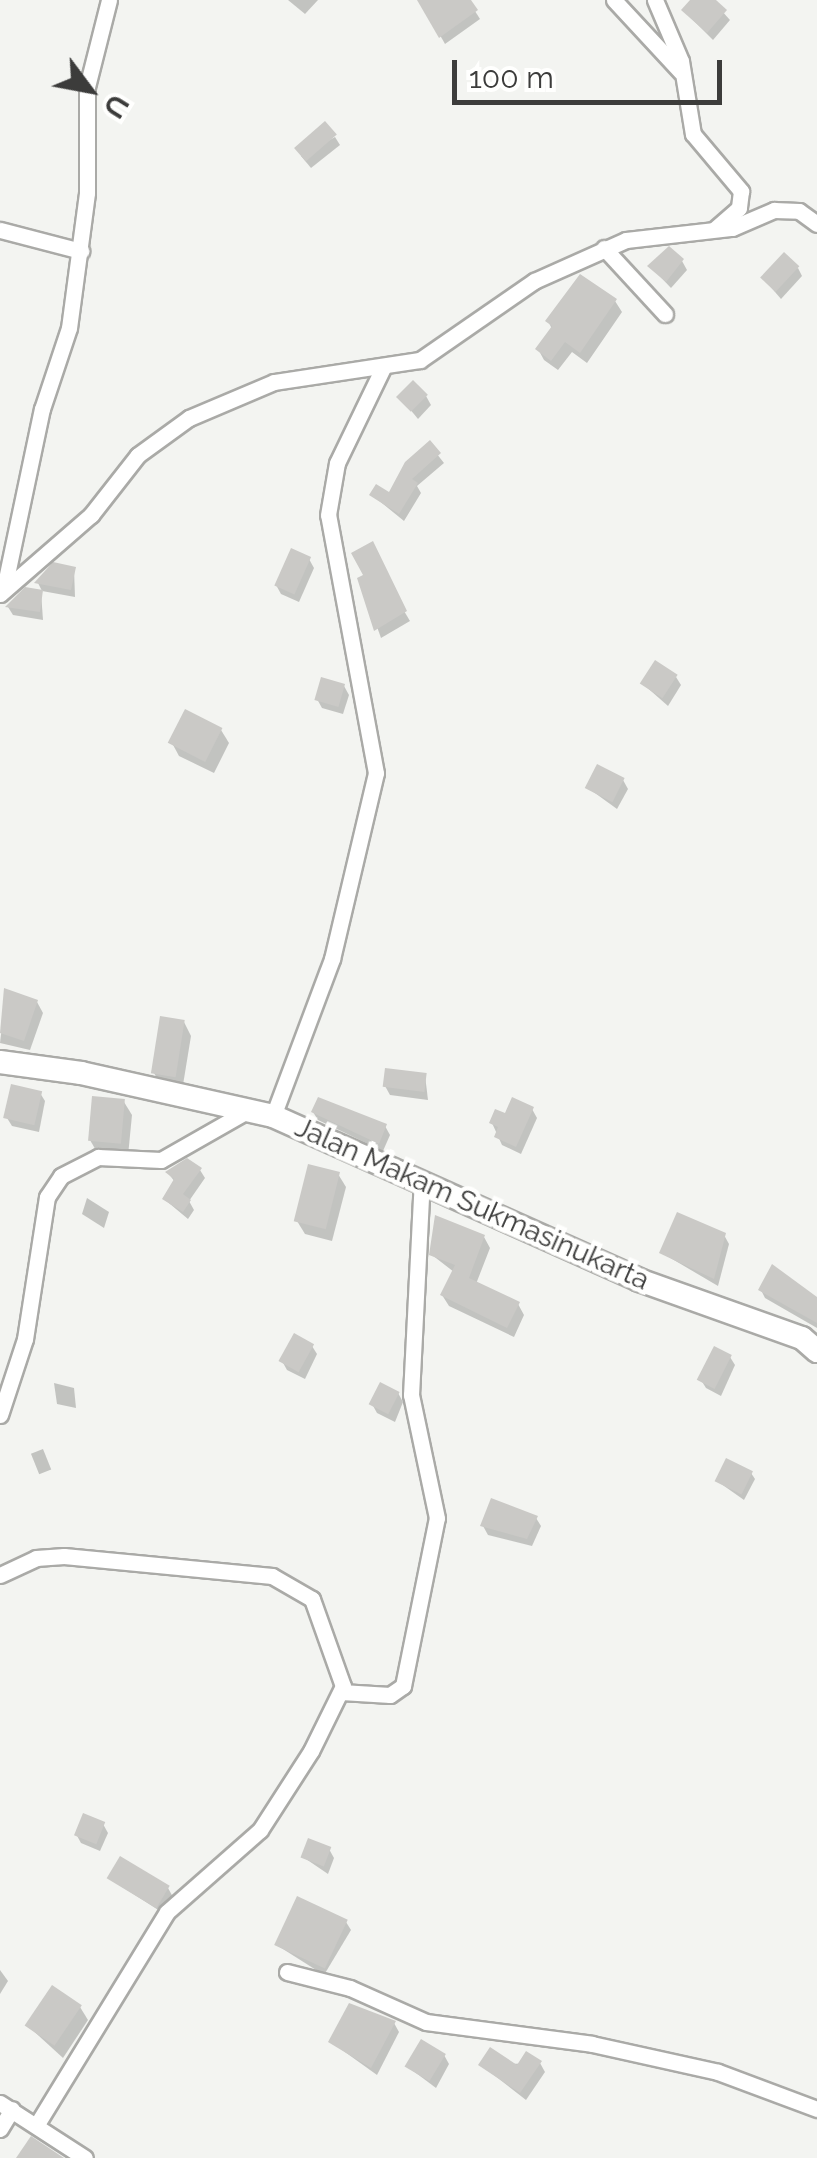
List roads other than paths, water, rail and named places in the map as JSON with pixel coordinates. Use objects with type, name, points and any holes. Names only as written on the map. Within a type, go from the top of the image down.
[{"type":"street","points":[[3,589],[81,251],[87,88],[109,0]]},
{"type":"street","points":[[614,0],[681,72]]},
{"type":"street","points":[[655,0],[681,72],[693,134],[741,191],[738,208],[712,232]]},
{"type":"street","points":[[3,589],[60,544],[138,455],[189,418],[274,382],[320,370],[383,368],[420,360],[534,281],[604,248],[664,232],[712,232],[774,210],[799,211],[817,224]]},
{"type":"street","points":[[0,230],[81,251]]},
{"type":"street","points":[[604,248],[665,314]]},
{"type":"street","points":[[274,1116],[332,958],[376,773],[328,516],[336,464],[383,368]]},
{"type":"street","name":"Jalan Makam Sukmasinukarta","points":[[0,1062],[80,1073],[274,1116],[639,1280],[802,1338],[817,1351]]},
{"type":"street","points":[[0,1415],[25,1339],[47,1198],[61,1176],[98,1157],[162,1160],[248,1111]]},
{"type":"street","points":[[341,1692],[390,1695],[403,1686],[437,1518],[411,1395],[422,1182]]},
{"type":"street","points":[[0,1575],[36,1558],[64,1556],[272,1576],[312,1598],[340,1667],[341,1692],[260,1830],[166,1912],[37,2124]]},
{"type":"street","points":[[288,1972],[350,1988],[426,2022],[592,2044],[753,2082],[817,2109]]},
{"type":"street","points":[[0,2129],[6,2106],[84,2158]]}]
